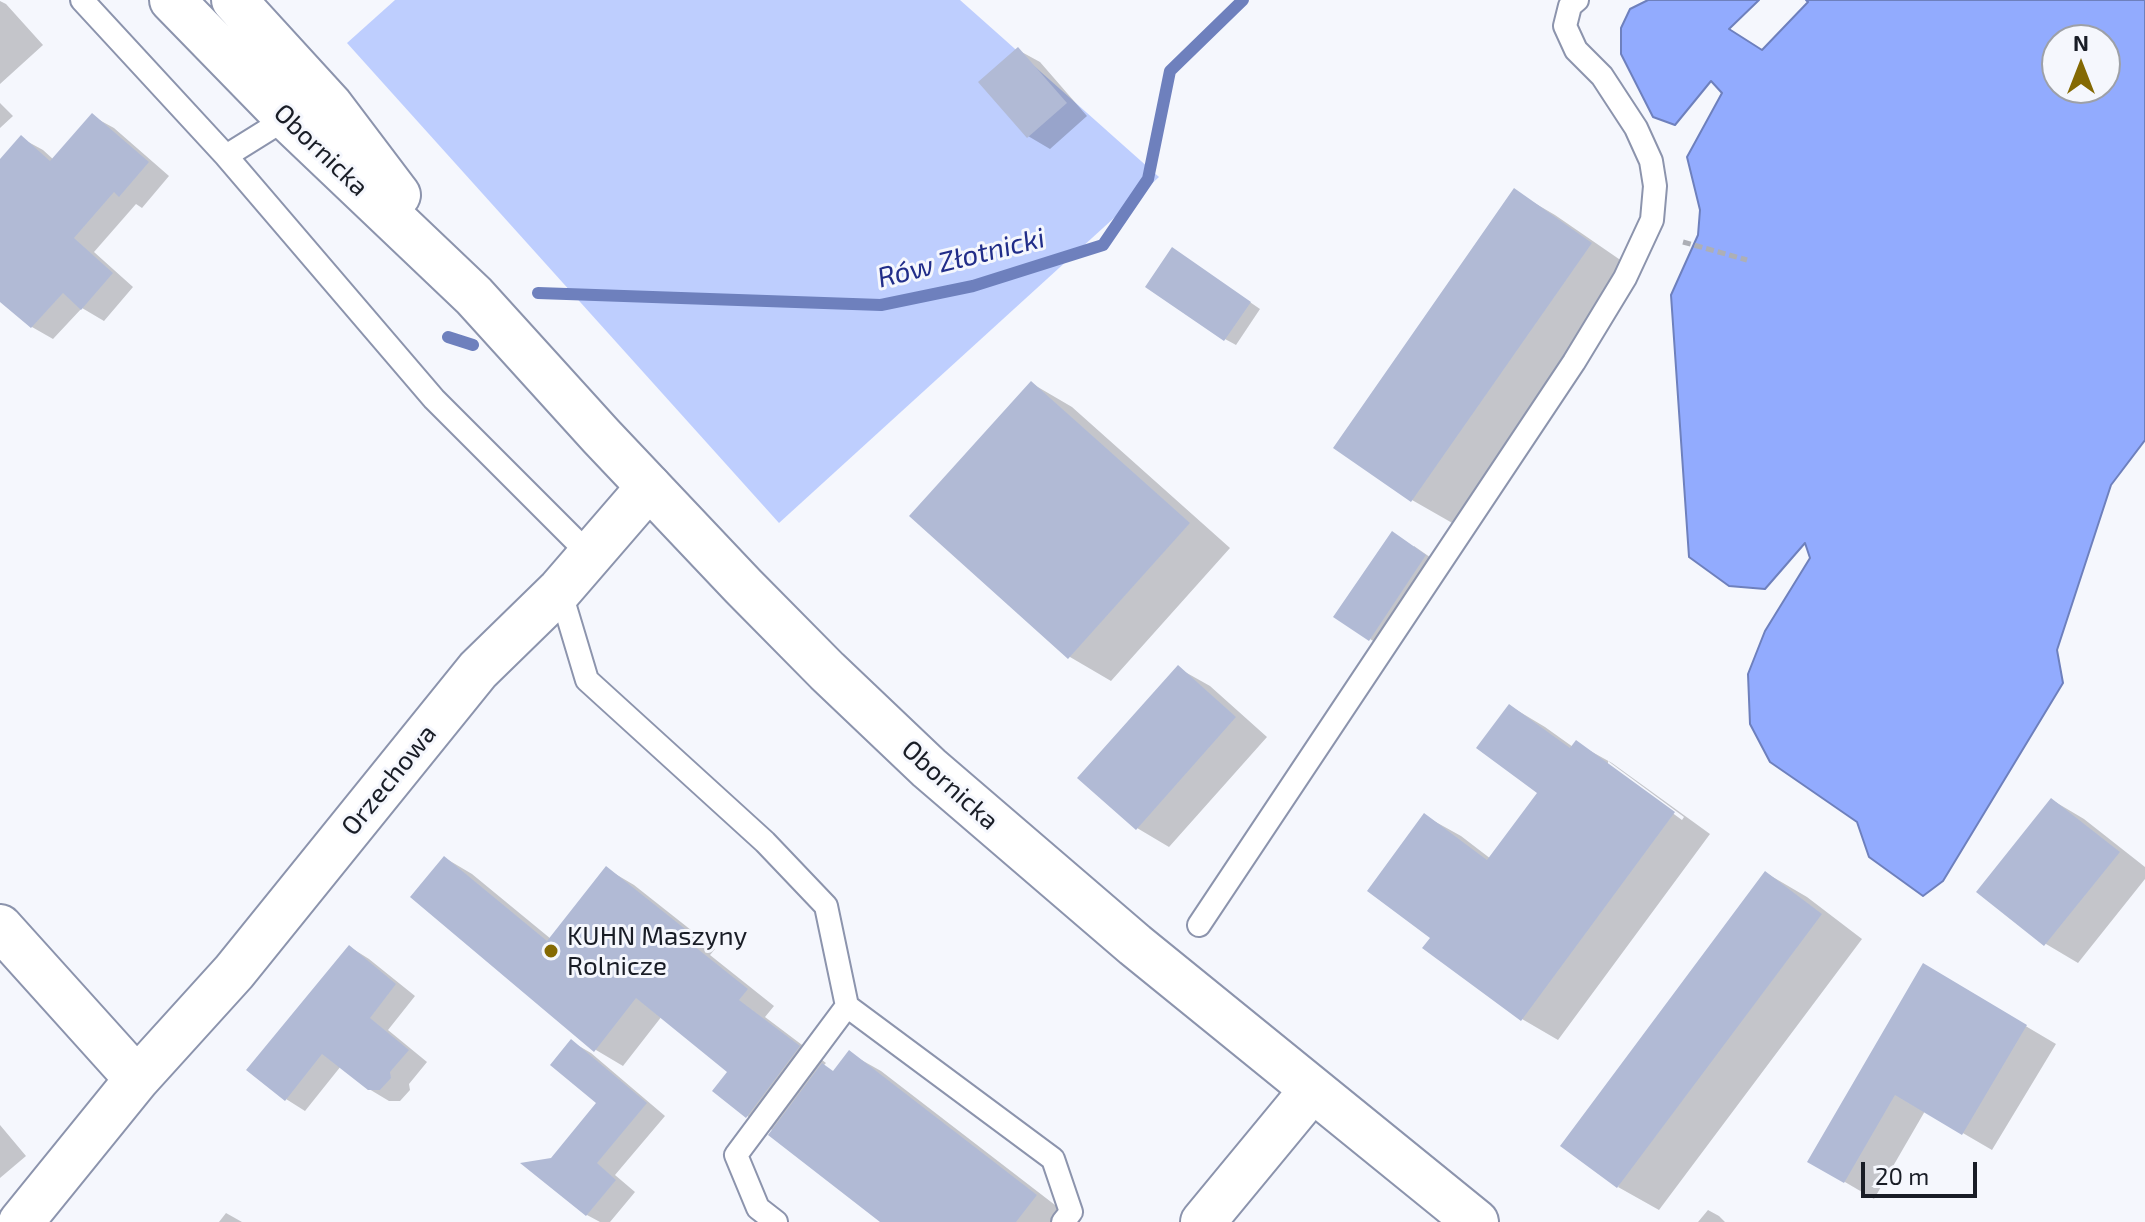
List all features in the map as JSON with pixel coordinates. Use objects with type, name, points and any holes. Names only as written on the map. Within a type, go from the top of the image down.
[{"type":"main road","name":"Obornicka","points":[[172,0],[287,118],[474,296],[649,487],[827,671],[929,768],[1123,935],[1476,1222]]},
{"type":"main road","name":"Obornicka","points":[[234,0],[330,105],[474,296]]},
{"type":"main road","name":"Orzechowa","points":[[21,1222],[137,1079],[234,972],[478,670],[560,590],[649,487]]},
{"type":"main road","points":[[0,927],[137,1079]]},
{"type":"main road","points":[[1203,1222],[1312,1090]]},
{"type":"lane","points":[[82,0],[226,156],[434,399],[591,556]]},
{"type":"lane","points":[[1199,925],[1574,362],[1625,278],[1652,220],[1655,186],[1651,161],[1636,128],[1602,76],[1576,50],[1565,26],[1570,6],[1577,0]]},
{"type":"lane","points":[[226,156],[287,118]]},
{"type":"lane","points":[[560,590],[587,680],[765,842],[826,906],[847,1006],[1053,1159],[1071,1212],[1063,1222]]},
{"type":"lane","points":[[776,1222],[758,1208],[736,1155],[847,1006]]},
{"type":"path","points":[[1683,242],[1747,260]]},
{"type":"shaded area","points":[[395,0],[960,0],[1159,177],[779,523],[347,43]]},
{"type":"water","points":[[1648,0],[1759,0],[1729,29],[1762,50],[1808,2],[1806,0],[2145,0],[2145,440],[2111,485],[2057,650],[2063,683],[1943,881],[1923,896],[1869,857],[1857,822],[1770,762],[1750,724],[1748,674],[1765,631],[1810,558],[1805,543],[1765,589],[1729,586],[1689,557],[1671,295],[1698,235],[1700,210],[1687,157],[1722,93],[1711,81],[1675,125],[1653,117],[1621,54],[1621,28],[1630,9]]},
{"type":"building","points":[[1018,47],[1067,103],[1027,138],[978,82]]},
{"type":"building","points":[[92,113],[149,162],[119,197],[114,192],[74,238],[113,273],[81,310],[63,293],[31,328],[0,302],[0,159],[21,135],[50,161]]},
{"type":"building","points":[[1514,188],[1592,243],[1411,502],[1333,448]]},
{"type":"building","points":[[1172,247],[1251,302],[1224,341],[1145,287]]},
{"type":"building","points":[[1031,381],[1190,523],[1068,659],[909,516]]},
{"type":"building","points":[[1392,531],[1426,555],[1369,641],[1333,617]]},
{"type":"building","points":[[1178,665],[1236,717],[1136,830],[1077,778]]},
{"type":"building","points":[[1509,704],[1570,748],[1576,740],[1675,812],[1521,1021],[1422,948],[1430,938],[1367,891],[1424,813],[1487,860],[1537,793],[1476,748]]},
{"type":"building","points":[[2051,798],[2120,852],[2044,946],[1976,892]]},
{"type":"building","points":[[444,856],[547,941],[606,866],[689,932],[684,938],[748,989],[739,1000],[800,1046],[746,1118],[712,1091],[727,1072],[636,998],[594,1052],[410,897]]},
{"type":"building","points":[[1765,871],[1822,914],[1617,1188],[1560,1146]]},
{"type":"building","points":[[349,945],[396,984],[370,1018],[409,1050],[390,1072],[391,1078],[380,1090],[368,1090],[322,1054],[285,1101],[246,1070]]},
{"type":"building","points":[[1923,963],[2027,1025],[1962,1135],[1895,1095],[1844,1183],[1807,1162]]},
{"type":"building","points":[[571,1039],[647,1103],[597,1163],[616,1180],[586,1216],[520,1163],[551,1158],[596,1103],[550,1065]]},
{"type":"building","points":[[849,1050],[1037,1195],[1016,1222],[880,1222],[768,1135],[822,1063],[833,1071]]},
{"type":"waterway","name":"Rów Złotnicki","points":[[538,293],[881,305],[973,286],[1103,245],[1148,179],[1170,71],[1243,0]]},
{"type":"waterway","name":"Rów Złotnicki","points":[[448,337],[473,345]]},
{"type":"place","name":"KUHN Maszyny Rolnicze","points":[[551,951]]}]
